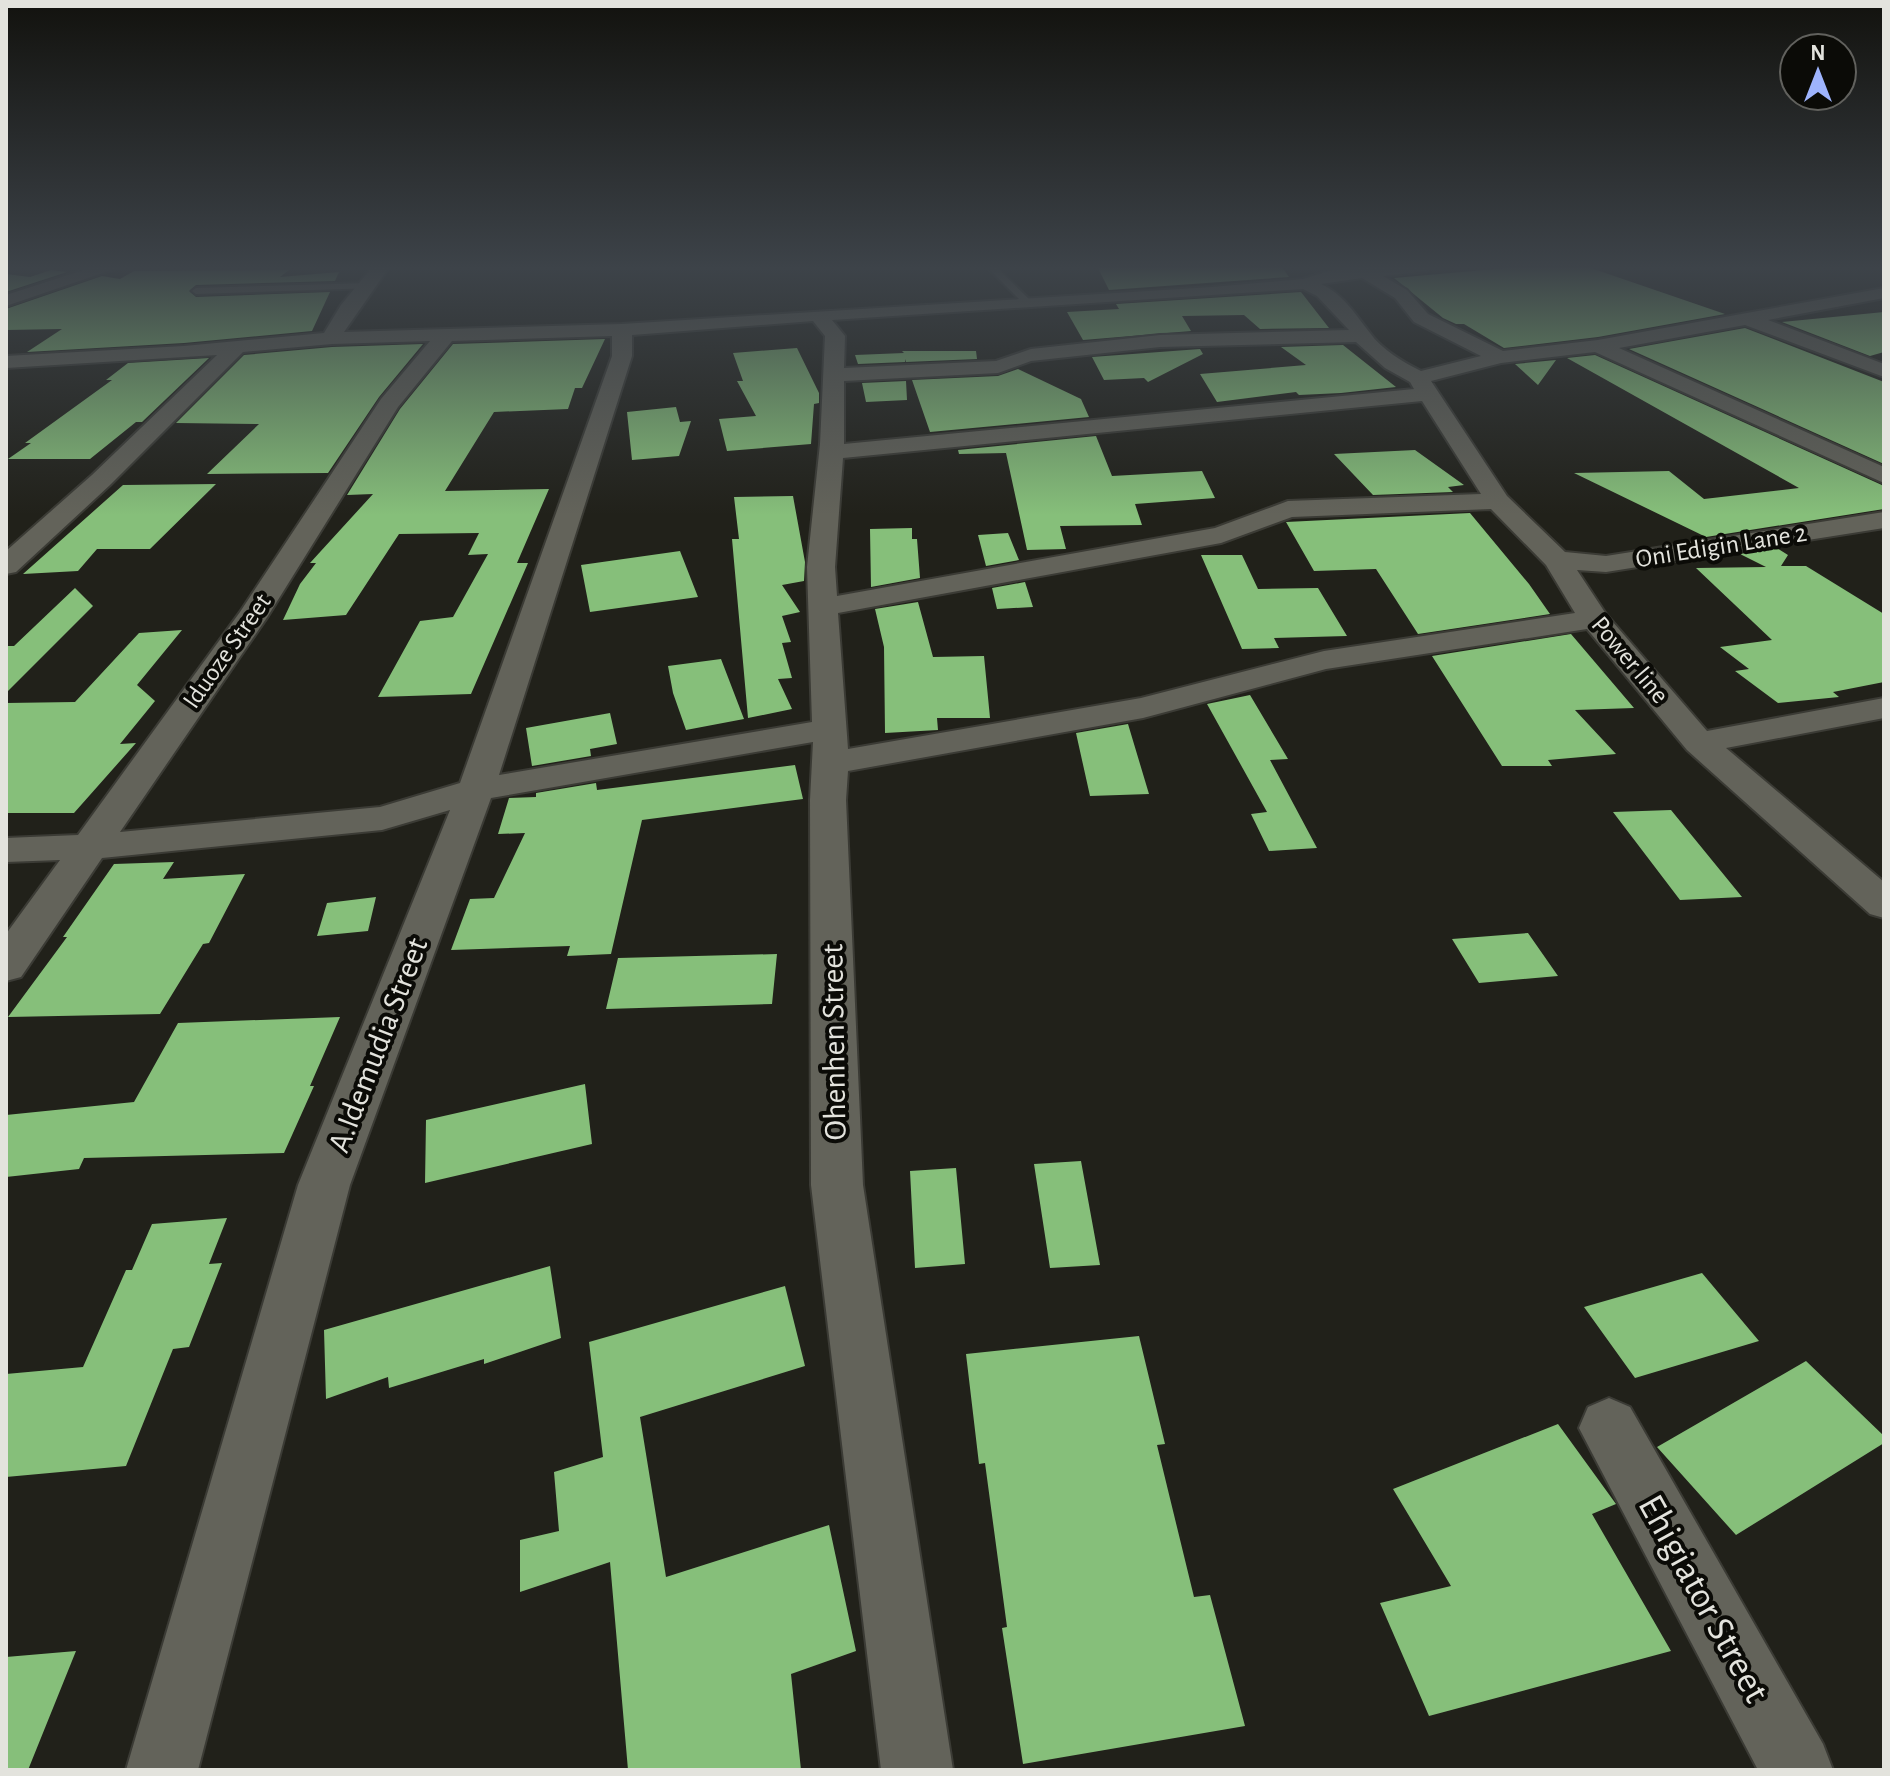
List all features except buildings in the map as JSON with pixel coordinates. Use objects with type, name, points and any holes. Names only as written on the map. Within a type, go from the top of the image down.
[{"type":"street","points":[[6,362],[209,349]]},
{"type":"street","points":[[6,566],[101,480],[235,349]]},
{"type":"street","name":"Iduoze Street","points":[[6,966],[253,616],[389,404],[435,349]]},
{"type":"street","name":"A.Idemudia Street","points":[[162,1770],[324,1185],[476,790],[622,349]]},
{"type":"street","name":"Ohenhen Street","points":[[834,349],[831,452],[821,567],[830,746],[828,816],[837,1185],[917,1770]]},
{"type":"street","points":[[832,375],[998,367],[1012,359],[1031,355],[1087,349]]},
{"type":"street","points":[[1377,349],[1392,364],[1423,386]]},
{"type":"street","points":[[1484,349],[1500,357]]},
{"type":"street","points":[[831,452],[1423,386],[1500,357],[1572,349]]},
{"type":"street","points":[[1604,349],[1884,476]]},
{"type":"street","points":[[1826,349],[1884,371]]},
{"type":"street","name":"Power line","points":[[1423,386],[1498,501],[1557,560],[1594,619],[1699,743],[1884,904]]},
{"type":"street","points":[[823,607],[1221,535],[1288,509],[1498,501]]},
{"type":"street","name":"Oni Edigin Lane 2","points":[[1557,560],[1606,564],[1884,520]]},
{"type":"street","points":[[6,850],[90,847],[382,818],[476,790],[1143,708],[1324,660],[1594,619]]},
{"type":"street","points":[[1699,743],[1884,708]]},
{"type":"street","name":"Ehigiator Street","points":[[1609,1428],[1797,1770]]}]
